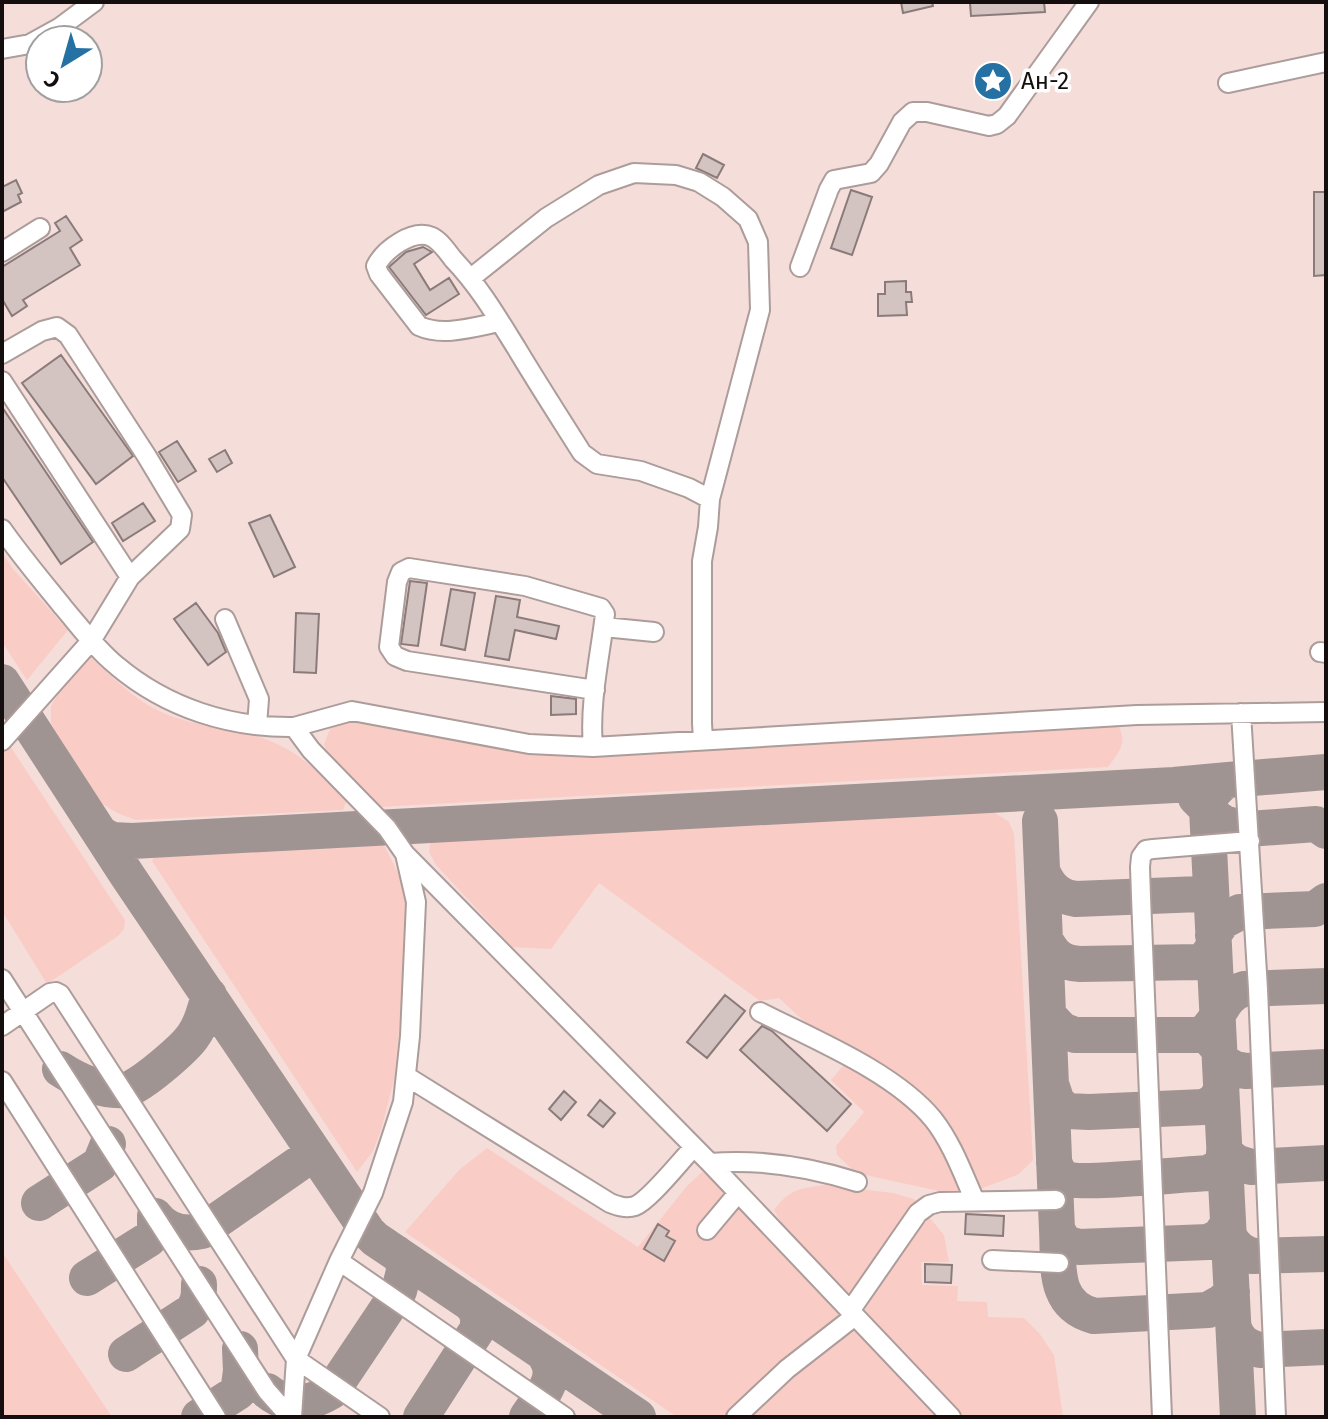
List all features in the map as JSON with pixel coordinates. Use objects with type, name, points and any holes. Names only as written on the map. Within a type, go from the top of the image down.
[{"type":"lane","points":[[2,49],[30,44],[59,28],[94,2]]},
{"type":"lane","points":[[800,267],[834,180],[871,173],[902,122],[913,112],[927,112],[989,126],[997,124],[1007,116],[1089,2]]},
{"type":"lane","points":[[1228,83],[1326,62]]},
{"type":"lane","points":[[471,278],[546,218],[599,185],[634,173],[676,175],[699,182],[723,197],[748,219],[758,242],[760,310],[710,499],[702,561],[703,740]]},
{"type":"lane","points":[[2,252],[40,228]]},
{"type":"lane","points":[[500,322],[442,332],[419,326],[376,266],[381,257],[403,241],[417,235],[435,238],[471,278],[500,322],[582,453],[597,464],[641,471],[710,499]]},
{"type":"lane","points":[[2,741],[91,641],[130,577],[180,529],[182,515],[68,335],[57,327],[5,347]]},
{"type":"lane","points":[[2,381],[130,577]]},
{"type":"lane","points":[[2,529],[23,560],[91,641],[117,666],[159,695],[191,711],[269,727],[294,727],[352,711],[529,744],[593,747],[1137,715],[1326,712]]},
{"type":"lane","points":[[593,747],[595,690],[605,614],[601,608],[525,586],[409,568],[401,572],[389,647],[395,656],[407,661],[595,690]]},
{"type":"lane","points":[[225,619],[259,699],[257,725]]},
{"type":"lane","points":[[604,627],[654,632]]},
{"type":"lane","points":[[1241,713],[1258,989],[1276,1417]]},
{"type":"lane","points":[[294,727],[311,750],[387,828],[405,854],[710,1163],[951,1417]]},
{"type":"lane","points":[[1162,1417],[1141,857],[1146,850],[1250,841]]},
{"type":"lane","points":[[291,1417],[296,1359],[373,1193],[403,1102],[410,1036],[416,902],[405,854]]},
{"type":"lane","points":[[2,979],[267,1391],[291,1417]]},
{"type":"lane","points":[[2,1026],[50,993],[60,994],[296,1359],[380,1417]]},
{"type":"lane","points":[[760,1012],[863,1065],[906,1093],[933,1119],[950,1146],[975,1201]]},
{"type":"lane","points":[[406,1076],[610,1203],[624,1207],[636,1206],[646,1198],[694,1147]]},
{"type":"lane","points":[[2,1081],[216,1417]]},
{"type":"lane","points":[[710,1163],[735,1161],[823,1171],[857,1182]]},
{"type":"lane","points":[[707,1230],[738,1193]]},
{"type":"lane","points":[[736,1417],[853,1314],[918,1213],[929,1205],[940,1202],[1056,1200]]},
{"type":"lane","points":[[992,1260],[1059,1263]]},
{"type":"lane","points":[[339,1261],[565,1417]]},
{"type":"shaded area","points":[[2,2],[1326,2],[1326,1417],[2,1417]]},
{"type":"shaded area","points":[[2,553],[68,630],[27,680],[2,642]]},
{"type":"shaded area","points":[[90,657],[130,693],[157,710],[194,723],[259,737],[285,748],[307,763],[337,791],[346,802],[343,810],[136,820],[117,813],[101,803],[51,724],[51,706]]},
{"type":"shaded area","points":[[341,718],[546,751],[1115,721],[1122,734],[1122,745],[1108,767],[380,807],[330,756],[324,745],[331,726]]},
{"type":"shaded area","points":[[10,746],[125,920],[124,929],[118,936],[47,984],[2,911],[2,754]]},
{"type":"shaded area","points":[[989,809],[1009,822],[1014,834],[1033,1160],[1019,1174],[962,1196],[856,1173],[837,1155],[836,1146],[864,1112],[831,1080],[847,1061],[779,998],[760,1001],[599,883],[551,949],[512,947],[436,865],[429,852],[431,838]]},
{"type":"shaded area","points":[[381,839],[400,877],[407,912],[407,947],[394,1080],[373,1151],[357,1172],[152,861],[155,854]]},
{"type":"shaded area","points":[[487,1148],[638,1247],[702,1172],[718,1181],[941,1417],[677,1417],[405,1232],[459,1170]]},
{"type":"shaded area","points":[[824,1185],[893,1193],[914,1199],[944,1235],[949,1262],[921,1262],[922,1285],[958,1286],[957,1301],[987,1302],[988,1317],[1024,1318],[1054,1355],[1063,1417],[959,1417],[786,1231],[774,1210],[795,1191]]},
{"type":"shaded area","points":[[2,1252],[112,1417],[2,1417]]},
{"type":"building","points":[[901,2],[932,2],[933,6],[903,13]]},
{"type":"building","points":[[1044,2],[1045,12],[971,16],[970,3]]},
{"type":"building","points":[[703,154],[724,165],[717,178],[696,168]]},
{"type":"building","points":[[16,180],[22,193],[18,195],[21,202],[2,212],[2,187]]},
{"type":"building","points":[[851,190],[872,197],[852,255],[831,248]]},
{"type":"building","points":[[1314,192],[1326,192],[1326,275],[1314,276]]},
{"type":"building","points":[[66,216],[82,240],[70,248],[80,265],[23,300],[27,306],[12,316],[2,299],[2,267],[60,231],[55,223]]},
{"type":"building","points":[[423,247],[432,252],[414,264],[430,290],[449,278],[459,294],[426,315],[389,267],[406,252]]},
{"type":"building","points":[[906,281],[906,292],[911,292],[912,302],[906,302],[907,315],[878,316],[878,294],[885,294],[885,282]]},
{"type":"building","points":[[61,355],[133,456],[96,484],[22,383]]},
{"type":"building","points":[[2,407],[93,542],[61,564],[2,477]]},
{"type":"building","points":[[177,441],[196,471],[178,482],[159,452]]},
{"type":"building","points":[[225,450],[232,463],[217,472],[209,459]]},
{"type":"building","points":[[143,503],[155,521],[123,541],[112,523]]},
{"type":"building","points":[[270,515],[295,567],[274,577],[249,523]]},
{"type":"building","points":[[410,581],[427,583],[418,646],[401,644]]},
{"type":"building","points":[[451,589],[475,593],[465,650],[441,645]]},
{"type":"building","points":[[496,596],[520,600],[517,617],[559,626],[556,639],[515,630],[509,660],[485,656]]},
{"type":"building","points":[[196,603],[218,633],[226,652],[208,665],[174,619]]},
{"type":"building","points":[[296,613],[319,614],[316,673],[294,672]]},
{"type":"building","points":[[551,696],[576,699],[576,714],[551,715]]},
{"type":"building","points":[[725,995],[745,1011],[707,1058],[687,1042]]},
{"type":"building","points":[[762,1026],[772,1031],[851,1104],[827,1131],[740,1050]]},
{"type":"building","points":[[564,1091],[576,1102],[561,1120],[549,1109]]},
{"type":"building","points":[[600,1100],[615,1113],[603,1127],[588,1115]]},
{"type":"building","points":[[966,1214],[1004,1216],[1003,1236],[965,1234]]},
{"type":"building","points":[[658,1224],[669,1231],[666,1236],[675,1241],[664,1261],[644,1249]]},
{"type":"building","points":[[925,1264],[952,1265],[951,1283],[925,1282]]},
{"type":"taxiway","points":[[2,682],[127,875],[368,1232],[638,1417]]},
{"type":"taxiway","points":[[1238,1417],[1207,809],[1214,792],[1228,780],[1326,772]]},
{"type":"taxiway","points":[[101,834],[112,840],[132,841],[1228,780]]},
{"type":"taxiway","points":[[1196,798],[1215,817],[1237,827],[1249,829],[1316,824],[1326,831]]},
{"type":"taxiway","points":[[1040,821],[1058,1257],[1064,1293],[1080,1311],[1094,1316],[1208,1310],[1232,1292]]},
{"type":"taxiway","points":[[1043,873],[1056,891],[1076,899],[1200,894],[1208,889],[1210,880]]},
{"type":"taxiway","points":[[1213,935],[1223,921],[1240,912],[1315,909],[1326,901]]},
{"type":"taxiway","points":[[1045,939],[1058,957],[1080,964],[1198,962],[1206,958],[1214,946]]},
{"type":"taxiway","points":[[1048,1015],[1062,1030],[1075,1035],[1200,1035],[1236,992],[1244,989],[1326,986]]},
{"type":"taxiway","points":[[60,1069],[100,1087],[117,1090],[131,1088],[161,1067],[188,1042],[199,1026],[209,995]]},
{"type":"taxiway","points":[[1211,1040],[1223,1062],[1235,1069],[1326,1067]]},
{"type":"taxiway","points":[[1051,1084],[1057,1102],[1067,1111],[1089,1112],[1204,1107],[1215,1101],[1221,1090]]},
{"type":"taxiway","points":[[155,1216],[176,1231],[202,1231],[304,1160],[308,1143]]},
{"type":"taxiway","points":[[39,1203],[100,1164],[108,1144]]},
{"type":"taxiway","points":[[1224,1152],[1236,1162],[1251,1167],[1326,1163]]},
{"type":"taxiway","points":[[1054,1163],[1065,1178],[1110,1180],[1208,1173],[1219,1167],[1225,1156]]},
{"type":"taxiway","points":[[87,1278],[149,1239],[155,1231],[155,1216]]},
{"type":"taxiway","points":[[1057,1230],[1065,1243],[1079,1247],[1208,1242],[1219,1237],[1228,1224]]},
{"type":"taxiway","points":[[1229,1235],[1238,1248],[1252,1256],[1326,1254]]},
{"type":"taxiway","points":[[267,1391],[283,1400],[300,1403],[332,1391],[399,1291],[404,1271],[403,1261],[396,1253]]},
{"type":"taxiway","points":[[126,1354],[192,1311],[198,1298],[199,1284]]},
{"type":"taxiway","points":[[421,1417],[477,1330],[477,1314],[467,1301]]},
{"type":"taxiway","points":[[1234,1328],[1244,1343],[1260,1350],[1326,1347]]},
{"type":"taxiway","points":[[199,1417],[238,1392],[240,1349]]},
{"type":"taxiway","points":[[527,1417],[550,1377],[548,1361],[542,1352]]},
{"type":"place","name":"Ан-2","points":[[993,81]]}]
